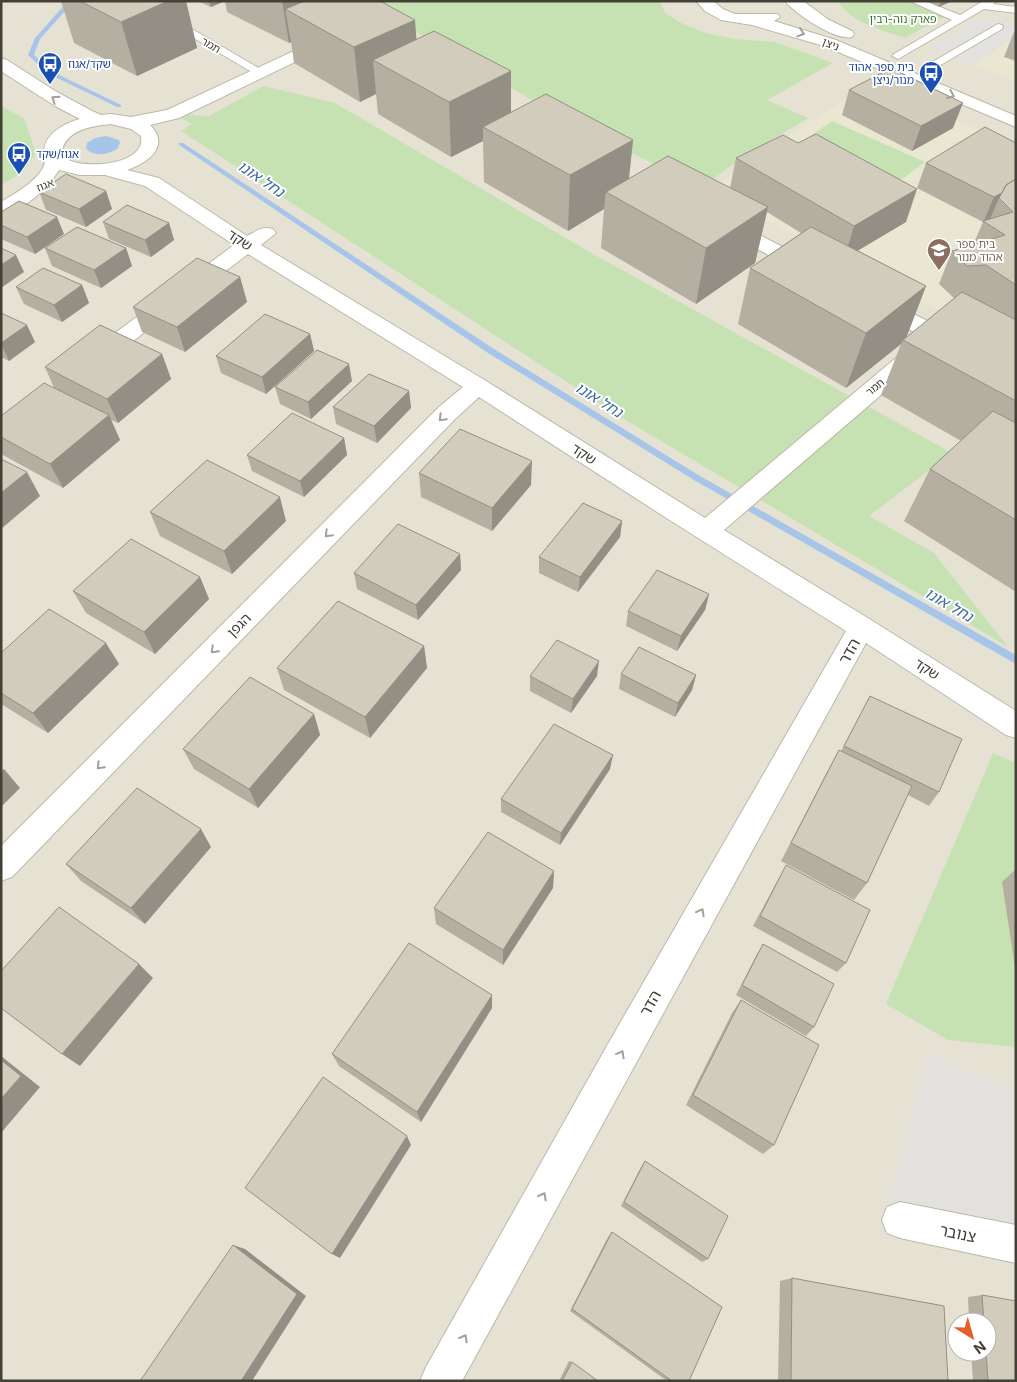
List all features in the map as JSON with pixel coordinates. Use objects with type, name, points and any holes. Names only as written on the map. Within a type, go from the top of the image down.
[{"type":"street","points":[[704,1],[710,9],[722,15],[737,19],[754,20],[782,14],[792,1]]},
{"type":"street","name":"ניצן","points":[[792,1],[823,23],[998,97]]},
{"type":"street","name":"ניצן","points":[[754,20],[830,43],[1016,122]]},
{"type":"street","points":[[134,122],[173,114],[261,74],[340,34]]},
{"type":"street","points":[[1,63],[66,106],[80,114],[99,120]]},
{"type":"street","points":[[1,81],[52,122],[72,128],[99,120],[123,120],[134,122],[144,127],[150,135],[150,142],[147,150],[139,157]]},
{"type":"street","points":[[150,135],[173,114]]},
{"type":"street","points":[[52,122],[53,151],[56,159]]},
{"type":"street","name":"שקד","points":[[139,157],[152,182]]},
{"type":"street","name":"אגוז","points":[[1,210],[31,191],[49,183],[130,162],[139,157]]},
{"type":"street","name":"שקד","points":[[56,159],[64,165],[75,169],[97,170],[152,182],[257,239],[478,386],[1016,726]]},
{"type":"street","name":"אגוז","points":[[31,191],[51,172],[56,159]]},
{"type":"street","points":[[708,215],[822,275]]},
{"type":"street","points":[[80,370],[257,239]]},
{"type":"street","name":"תמר","points":[[706,531],[937,335],[866,298]]},
{"type":"street","name":"הגפן","points":[[1,867],[433,428],[478,386]]},
{"type":"street","name":"הדר","points":[[440,1381],[862,628]]},
{"type":"street","name":"צנובר","points":[[900,1220],[1016,1244]]},
{"type":"lane","name":"תמר","points":[[136,1],[261,74]]},
{"type":"lane","points":[[916,1],[960,19]]},
{"type":"lane","points":[[898,56],[986,4],[1016,10]]},
{"type":"lane","points":[[928,68],[998,27]]},
{"type":"shaded area","points":[[1,1],[1016,1],[1016,1381],[1,1381]]},
{"type":"shaded area","points":[[979,19],[1016,24],[1016,36],[974,65],[930,47]]},
{"type":"shaded area","points":[[1016,36],[1016,82],[974,65]]},
{"type":"shaded area","name":"בית ספר אהוד מנור","points":[[868,86],[999,137],[1016,350],[710,191],[775,143]]},
{"type":"shaded area","points":[[929,1053],[1016,1092],[1016,1266],[879,1232]]},
{"type":"green space","points":[[363,1],[660,1],[665,13],[683,24],[706,33],[734,39],[775,42],[833,63],[767,100],[808,118],[742,158],[701,188],[564,119]]},
{"type":"green space","name":"פארק נוה-רבין","points":[[838,1],[910,1],[944,17],[905,38],[868,25],[851,15]]},
{"type":"green space","points":[[264,86],[335,103],[588,251],[952,453],[869,516],[934,553],[1008,647],[619,416],[181,131],[192,124],[173,114],[209,116]]},
{"type":"green space","points":[[1,106],[24,118],[36,153],[23,172],[1,185]]},
{"type":"green space","points":[[832,121],[925,162],[885,192],[791,149]]},
{"type":"green space","points":[[993,753],[1016,763],[1016,1047],[948,1040],[886,1004]]},
{"type":"water","points":[[106,136],[119,140],[120,143],[117,149],[101,154],[90,152],[86,149],[87,143],[95,138]]},
{"type":"building","points":[[80,1],[168,1],[121,22]]},
{"type":"building","points":[[305,1],[380,1],[415,20],[354,47],[285,9]]},
{"type":"building","points":[[434,31],[511,71],[449,102],[373,60]]},
{"type":"building","points":[[891,68],[963,103],[921,126],[849,90]]},
{"type":"building","points":[[546,94],[633,140],[570,175],[483,127]]},
{"type":"building","points":[[985,127],[1016,143],[1016,179],[1006,185],[1002,193],[994,197],[926,163]]},
{"type":"building","points":[[816,134],[917,189],[854,226],[736,158],[783,135],[798,143]]},
{"type":"building","points":[[668,156],[768,207],[706,248],[606,192]]},
{"type":"building","points":[[66,174],[106,191],[79,209],[39,192]]},
{"type":"building","points":[[1016,179],[1016,285],[986,265],[967,266],[952,251],[1005,235],[983,221],[1013,212],[999,198],[1006,185]]},
{"type":"building","points":[[19,201],[57,217],[27,237],[1,225],[1,212]]},
{"type":"building","points":[[127,205],[169,223],[145,240],[103,222]]},
{"type":"building","points":[[77,227],[126,248],[94,270],[45,248]]},
{"type":"building","points":[[811,227],[926,286],[866,333],[750,268]]},
{"type":"building","points":[[1,248],[16,255],[1,265]]},
{"type":"building","points":[[197,258],[240,277],[177,327],[133,307]]},
{"type":"building","points":[[43,268],[82,285],[54,305],[16,287]]},
{"type":"building","points":[[962,292],[1016,320],[1016,401],[903,340]]},
{"type":"building","points":[[1,313],[27,325],[1,343]]},
{"type":"building","points":[[265,314],[310,334],[262,377],[216,356]]},
{"type":"building","points":[[100,325],[162,354],[107,399],[45,367]]},
{"type":"building","points":[[317,350],[349,364],[308,402],[275,387]]},
{"type":"building","points":[[369,374],[409,391],[374,426],[333,407]]},
{"type":"building","points":[[44,383],[109,415],[50,464],[1,437],[1,416]]},
{"type":"building","points":[[993,411],[1016,423],[1016,520],[930,469]]},
{"type":"building","points":[[292,413],[344,438],[300,481],[247,455]]},
{"type":"building","points":[[460,429],[532,461],[492,508],[419,473]]},
{"type":"building","points":[[1,459],[27,472],[1,493]]},
{"type":"building","points":[[207,460],[280,497],[224,551],[150,512]]},
{"type":"building","points":[[583,503],[622,521],[580,577],[539,557]]},
{"type":"building","points":[[398,524],[460,554],[416,605],[354,573]]},
{"type":"building","points":[[131,539],[200,577],[144,632],[73,591]]},
{"type":"building","points":[[657,570],[709,594],[681,636],[628,611]]},
{"type":"building","points":[[338,601],[424,646],[365,717],[277,668]]},
{"type":"building","points":[[49,609],[106,643],[33,713],[1,693],[1,653]]},
{"type":"building","points":[[557,640],[599,661],[573,699],[530,676]]},
{"type":"building","points":[[639,647],[696,675],[678,703],[621,674]]},
{"type":"building","points":[[250,677],[314,714],[249,789],[183,749]]},
{"type":"building","points":[[870,696],[962,739],[939,792],[844,746]]},
{"type":"building","points":[[554,724],[613,755],[561,833],[501,799]]},
{"type":"building","points":[[839,750],[912,786],[867,883],[791,843]]},
{"type":"building","points":[[137,788],[201,829],[131,908],[66,864]]},
{"type":"building","points":[[488,832],[554,871],[503,950],[434,908]]},
{"type":"building","points":[[786,865],[870,910],[846,963],[760,916]]},
{"type":"building","points":[[59,907],[139,964],[62,1054],[1,1008],[1,971]]},
{"type":"building","points":[[409,943],[492,995],[417,1112],[332,1054]]},
{"type":"building","points":[[763,944],[834,984],[814,1027],[742,985]]},
{"type":"building","points":[[741,1000],[819,1045],[774,1145],[693,1095]]},
{"type":"building","points":[[1,1060],[21,1076],[1,1099]]},
{"type":"building","points":[[323,1077],[407,1136],[332,1254],[245,1188]]},
{"type":"building","points":[[645,1161],[728,1216],[708,1259],[624,1202]]},
{"type":"building","points":[[612,1232],[722,1307],[689,1381],[672,1381],[572,1309]]},
{"type":"building","points":[[233,1245],[297,1294],[241,1381],[140,1381]]},
{"type":"building","points":[[792,1278],[944,1306],[948,1381],[791,1381]]},
{"type":"building","points":[[982,1295],[1016,1301],[1016,1381],[988,1381],[987,1362],[997,1362],[997,1312],[983,1312]]},
{"type":"building","points":[[572,1362],[598,1381],[562,1381]]},
{"type":"waterway","name":"נחל אונו","points":[[71,1],[37,39],[31,55],[49,72],[119,106]]},
{"type":"waterway","name":"נחל אונו","points":[[181,144],[491,351],[697,478],[1016,660]]},
{"type":"place","name":"שקד/אגוז","points":[[50,85]]},
{"type":"place","name":"בית ספר אהוד מנור/ניצן","points":[[931,94]]},
{"type":"place","name":"אגוז/שקד","points":[[19,175]]},
{"type":"place","name":"בית ספר אהוד מנור","points":[[939,271]]}]
